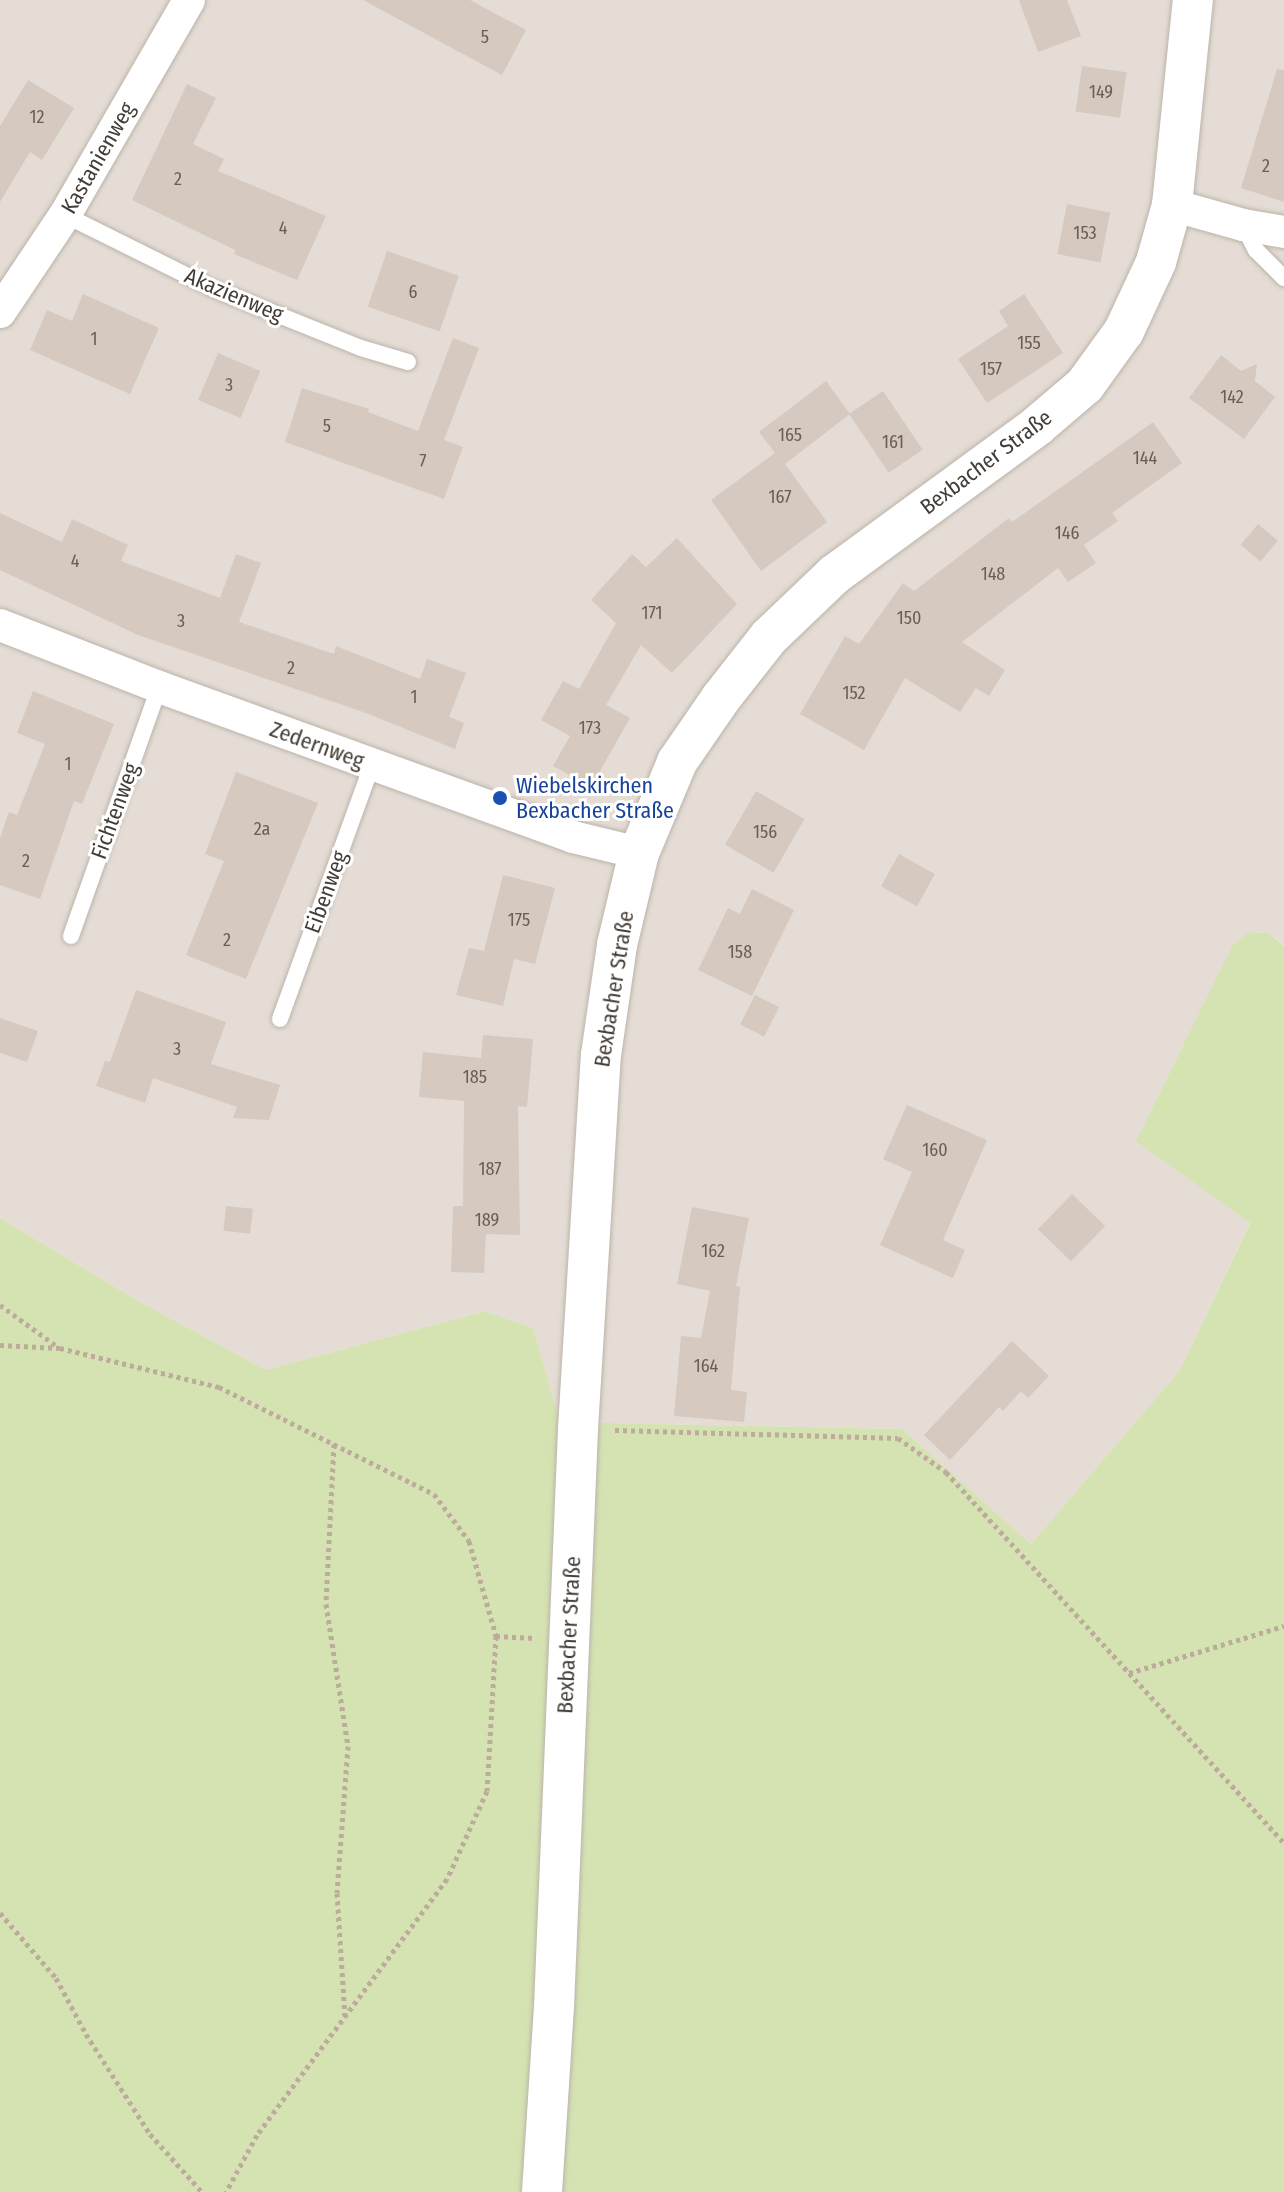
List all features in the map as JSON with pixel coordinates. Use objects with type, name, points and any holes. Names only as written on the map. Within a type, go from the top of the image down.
[{"type":"street","name":"Kastanienweg","points":[[0,312],[65,215],[189,0]]},
{"type":"street","name":"Bexbacher Straße","points":[[542,2192],[554,2007],[578,1429],[601,1055],[617,945],[639,853],[677,762],[721,698],[769,637],[835,574],[1037,426],[1085,385],[1124,331],[1156,262],[1172,205],[1193,0]]},
{"type":"street","points":[[1172,205],[1243,225],[1284,232]]},
{"type":"street","name":"Zedernweg","points":[[0,625],[159,687],[573,837],[639,853]]},
{"type":"lane","name":"Akazienweg","points":[[65,215],[214,289],[361,348],[408,362]]},
{"type":"lane","points":[[1243,225],[1256,250],[1284,278]]},
{"type":"lane","name":"Fichtenweg","points":[[71,936],[159,687]]},
{"type":"lane","name":"Eibenweg","points":[[280,1019],[372,765]]},
{"type":"path","points":[[0,1305],[60,1348]]},
{"type":"path","points":[[0,1345],[60,1348],[219,1387],[434,1494],[469,1541],[496,1636],[487,1791],[447,1879],[257,2135],[226,2192]]},
{"type":"path","points":[[578,1429],[898,1438],[946,1472],[1284,1843]]},
{"type":"path","points":[[334,1444],[326,1604],[348,1746],[337,1893],[345,2016]]},
{"type":"path","points":[[1129,1673],[1284,1626]]},
{"type":"path","points":[[0,1913],[56,1978],[86,2034],[150,2134],[202,2192]]},
{"type":"shaded area","points":[[0,0],[1284,0],[1284,945],[1269,933],[1250,932],[1233,945],[1250,1222],[1180,1370],[1031,1544],[902,1429],[560,1422],[533,1328],[485,1311],[266,1370],[140,1302],[0,1218]]},
{"type":"green space","points":[[1249,932],[1269,933],[1284,946],[1284,2192],[0,2192],[0,1218],[140,1302],[266,1370],[485,1311],[533,1328],[560,1422],[902,1429],[1031,1544],[1180,1370],[1250,1223],[1136,1141],[1233,945]]},
{"type":"building","points":[[363,0],[470,0],[526,30],[502,75]]},
{"type":"building","points":[[1019,0],[1067,0],[1081,36],[1038,52]]},
{"type":"building","points":[[1082,66],[1127,72],[1120,118],[1076,112]]},
{"type":"building","points":[[1277,69],[1284,70],[1284,202],[1241,188]]},
{"type":"building","points":[[28,80],[74,108],[42,160],[30,152],[0,202],[0,126]]},
{"type":"building","points":[[187,84],[216,98],[193,144],[224,159],[218,171],[326,216],[297,280],[234,254],[235,250],[132,200]]},
{"type":"building","points":[[1067,204],[1110,212],[1100,262],[1057,254]]},
{"type":"building","points":[[387,251],[459,276],[440,332],[368,307]]},
{"type":"building","points":[[83,294],[159,328],[130,394],[30,350],[47,310],[72,321]]},
{"type":"building","points":[[1024,294],[1063,353],[987,403],[958,359],[1008,326],[999,311]]},
{"type":"building","points":[[453,338],[479,348],[444,440],[463,447],[444,499],[285,442],[302,388],[369,409],[368,412],[418,431]]},
{"type":"building","points":[[218,353],[260,371],[240,418],[198,400]]},
{"type":"building","points":[[1221,355],[1241,371],[1257,364],[1255,381],[1275,397],[1244,439],[1189,398]]},
{"type":"building","points":[[826,381],[850,414],[785,464],[827,522],[761,571],[711,500],[775,453],[759,432]]},
{"type":"building","points":[[883,391],[923,450],[889,473],[849,414]]},
{"type":"building","points":[[1153,422],[1182,463],[1112,513],[1118,521],[1084,545],[1096,563],[1068,582],[1058,568],[962,642],[1005,670],[989,696],[976,688],[960,712],[905,678],[864,750],[800,714],[845,636],[859,644],[903,583],[914,591],[1009,518],[1012,522]]},
{"type":"building","points":[[0,513],[62,542],[72,519],[128,545],[121,561],[220,598],[236,554],[261,563],[239,622],[334,654],[336,646],[420,679],[427,659],[466,673],[449,717],[464,723],[455,749],[366,713],[138,635],[0,570]]},
{"type":"building","points":[[1258,524],[1278,541],[1261,561],[1241,545]]},
{"type":"building","points":[[677,538],[737,604],[672,673],[641,645],[606,705],[630,718],[591,787],[553,766],[570,736],[541,720],[563,681],[579,689],[616,623],[591,600],[632,554],[646,567]]},
{"type":"building","points":[[33,691],[114,724],[82,804],[74,801],[40,899],[0,885],[0,838],[9,812],[17,815],[45,744],[17,733]]},
{"type":"building","points":[[236,772],[318,803],[246,979],[186,955],[224,861],[205,854]]},
{"type":"building","points":[[756,791],[804,819],[773,873],[725,845]]},
{"type":"building","points":[[899,854],[935,874],[917,906],[881,886]]},
{"type":"building","points":[[503,875],[555,888],[535,964],[514,959],[503,1006],[456,995],[469,948],[484,951]]},
{"type":"building","points":[[752,889],[794,910],[752,996],[698,970],[728,908],[740,914]]},
{"type":"building","points":[[136,990],[226,1022],[211,1064],[280,1085],[269,1120],[233,1118],[237,1107],[153,1078],[145,1103],[96,1086],[105,1061],[110,1062]]},
{"type":"building","points":[[755,995],[779,1007],[764,1037],[740,1024]]},
{"type":"building","points":[[0,1018],[38,1031],[27,1062],[0,1053]]},
{"type":"building","points":[[483,1035],[533,1039],[527,1107],[518,1106],[520,1235],[486,1234],[484,1273],[451,1272],[453,1206],[463,1206],[464,1101],[419,1097],[423,1052],[481,1058]]},
{"type":"building","points":[[907,1105],[987,1140],[943,1240],[965,1250],[953,1278],[880,1245],[912,1172],[883,1159]]},
{"type":"building","points":[[1072,1194],[1105,1226],[1071,1261],[1038,1229]]},
{"type":"building","points":[[226,1206],[253,1209],[250,1234],[223,1231]]},
{"type":"building","points":[[692,1207],[749,1218],[736,1286],[740,1287],[731,1390],[747,1392],[744,1422],[674,1416],[681,1336],[701,1338],[710,1291],[677,1284]]},
{"type":"building","points":[[1012,1341],[1049,1376],[1028,1398],[1021,1391],[1003,1411],[999,1407],[950,1460],[924,1435]]},
{"type":"place","name":"Wiebelskirchen Bexbacher Straße","points":[[500,798]]}]
